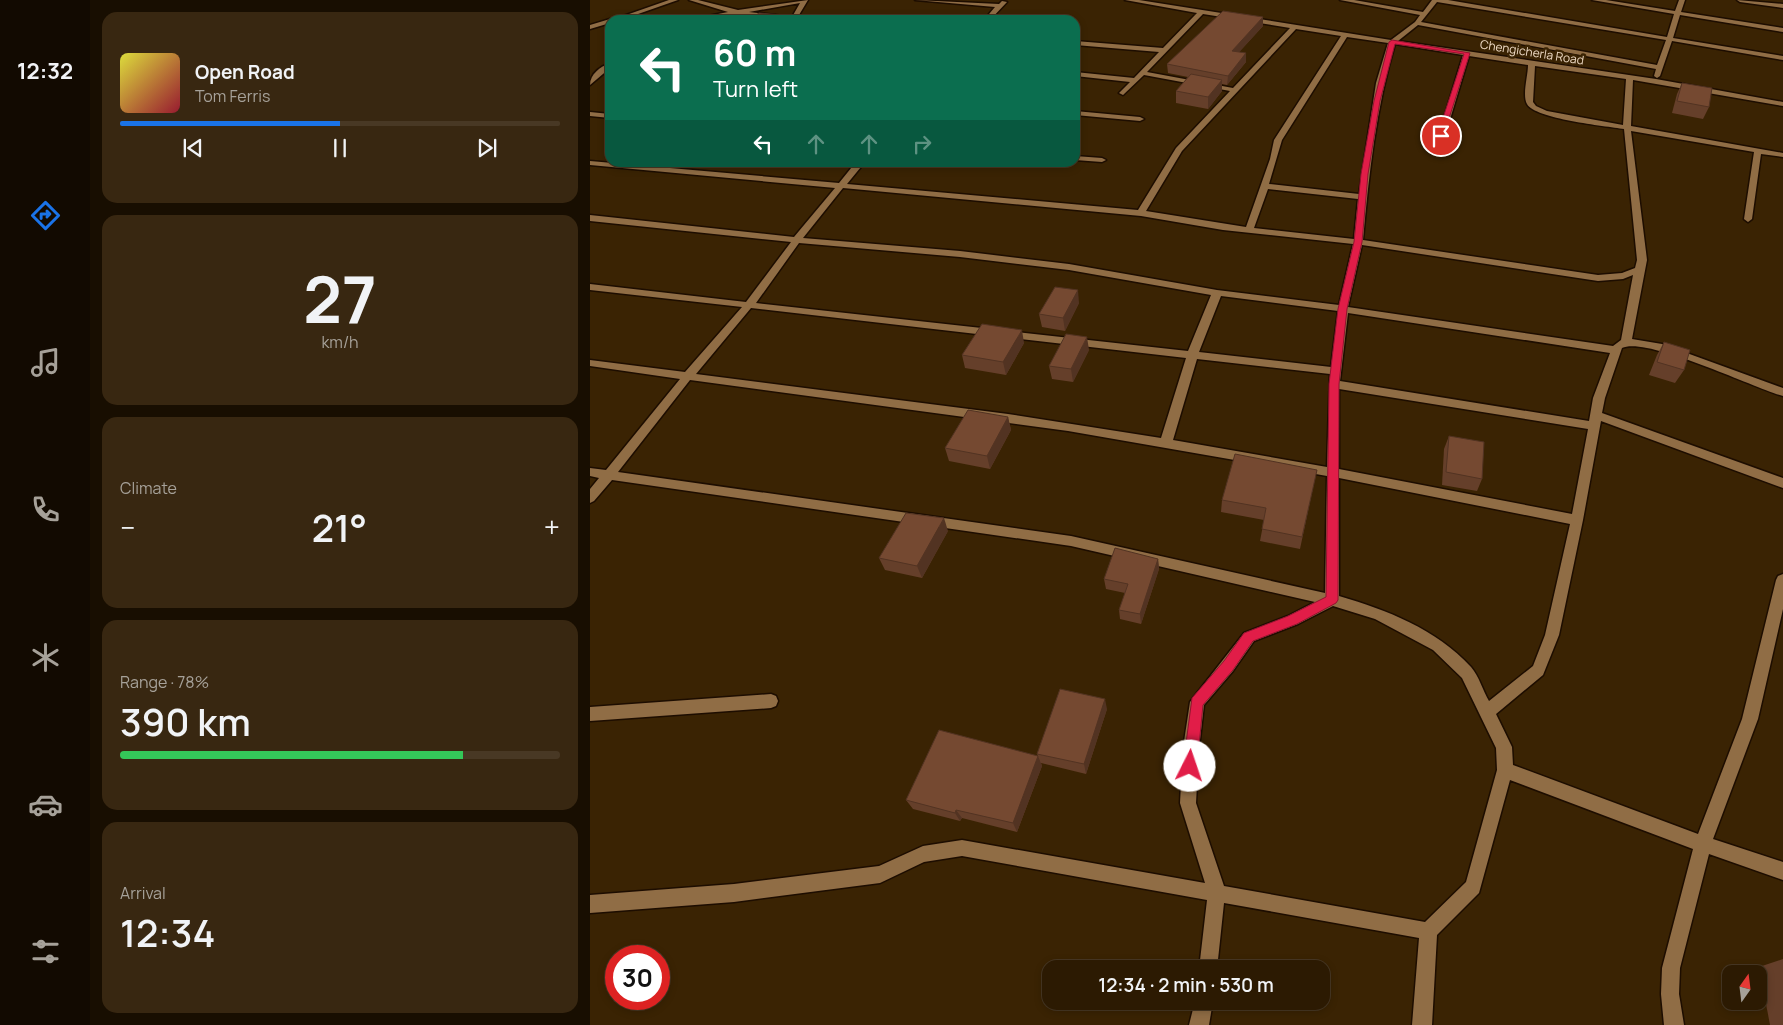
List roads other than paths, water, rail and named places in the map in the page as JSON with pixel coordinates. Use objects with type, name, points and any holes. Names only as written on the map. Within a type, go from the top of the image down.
[{"type":"street","points":[[630,15],[675,0]]},
{"type":"street","points":[[692,0],[731,12],[758,15]]},
{"type":"street","points":[[716,15],[804,0]]},
{"type":"street","points":[[796,15],[804,0]]},
{"type":"street","points":[[918,0],[1000,6]]},
{"type":"street","points":[[992,15],[1006,0]]},
{"type":"street","name":"Chengicherla Road","points":[[1128,0],[1532,64],[1656,81],[1783,104]]},
{"type":"street","points":[[1342,0],[1660,68]]},
{"type":"street","points":[[1332,600],[1335,377],[1343,309],[1358,242],[1362,198],[1380,83],[1392,42],[1421,18],[1436,0],[1783,58]]},
{"type":"street","points":[[1595,0],[1783,30]]},
{"type":"street","points":[[1656,81],[1682,0]]},
{"type":"street","points":[[1740,0],[1783,6]]},
{"type":"street","points":[[1122,93],[1144,73],[1201,12]]},
{"type":"street","points":[[590,27],[605,22]]},
{"type":"street","points":[[1141,213],[1179,150],[1294,27]]},
{"type":"street","points":[[1249,230],[1265,186],[1278,140],[1345,35]]},
{"type":"street","points":[[1080,43],[1164,50]]},
{"type":"street","points":[[1441,136],[1467,53]]},
{"type":"street","points":[[1532,64],[1528,102],[1533,108],[1545,113],[1783,155]]},
{"type":"street","points":[[590,83],[598,73],[605,69]]},
{"type":"street","points":[[1144,73],[1235,90]]},
{"type":"street","points":[[590,74],[605,74]]},
{"type":"street","points":[[1080,74],[1136,80]]},
{"type":"street","points":[[1626,342],[1642,260],[1627,126],[1630,77]]},
{"type":"street","points":[[1080,113],[1140,119]]},
{"type":"street","points":[[590,114],[605,116]]},
{"type":"street","points":[[1748,219],[1758,150]]},
{"type":"street","points":[[1080,158],[1102,160]]},
{"type":"street","points":[[590,163],[605,164]]},
{"type":"street","points":[[634,167],[1141,213],[1249,230],[1358,242],[1598,278],[1623,276],[1639,270]]},
{"type":"street","points":[[590,498],[687,377],[748,306],[797,240],[857,167]]},
{"type":"street","points":[[1265,186],[1362,198]]},
{"type":"street","points":[[590,218],[797,240],[960,254],[1069,267],[1217,293],[1343,309],[1616,350]]},
{"type":"street","points":[[590,287],[748,306],[1069,340],[1335,377],[1596,421],[1783,483]]},
{"type":"street","points":[[1166,442],[1192,356],[1217,293]]},
{"type":"street","points":[[1487,712],[1538,670],[1552,635],[1603,384],[1618,346],[1626,342],[1658,346],[1783,392]]},
{"type":"street","points":[[590,363],[1065,426],[1166,442],[1333,470],[1576,520]]},
{"type":"street","points":[[590,472],[1071,541],[1332,600],[1379,614],[1438,646],[1467,673],[1504,747],[1505,770],[1473,887],[1428,932],[1422,1025]]},
{"type":"street","points":[[1674,1025],[1670,994],[1672,968],[1703,844],[1750,719],[1783,580]]},
{"type":"street","points":[[1209,960],[1217,892],[1188,803],[1191,748],[1197,702],[1228,666],[1249,637],[1293,620],[1332,600]]},
{"type":"street","points":[[590,714],[771,701]]},
{"type":"street","points":[[1505,770],[1703,844],[1783,871]]},
{"type":"street","points":[[590,904],[734,893],[880,874],[923,854],[962,848],[1217,892],[1428,932]]},
{"type":"street","points":[[1199,1025],[1202,1010]]}]
